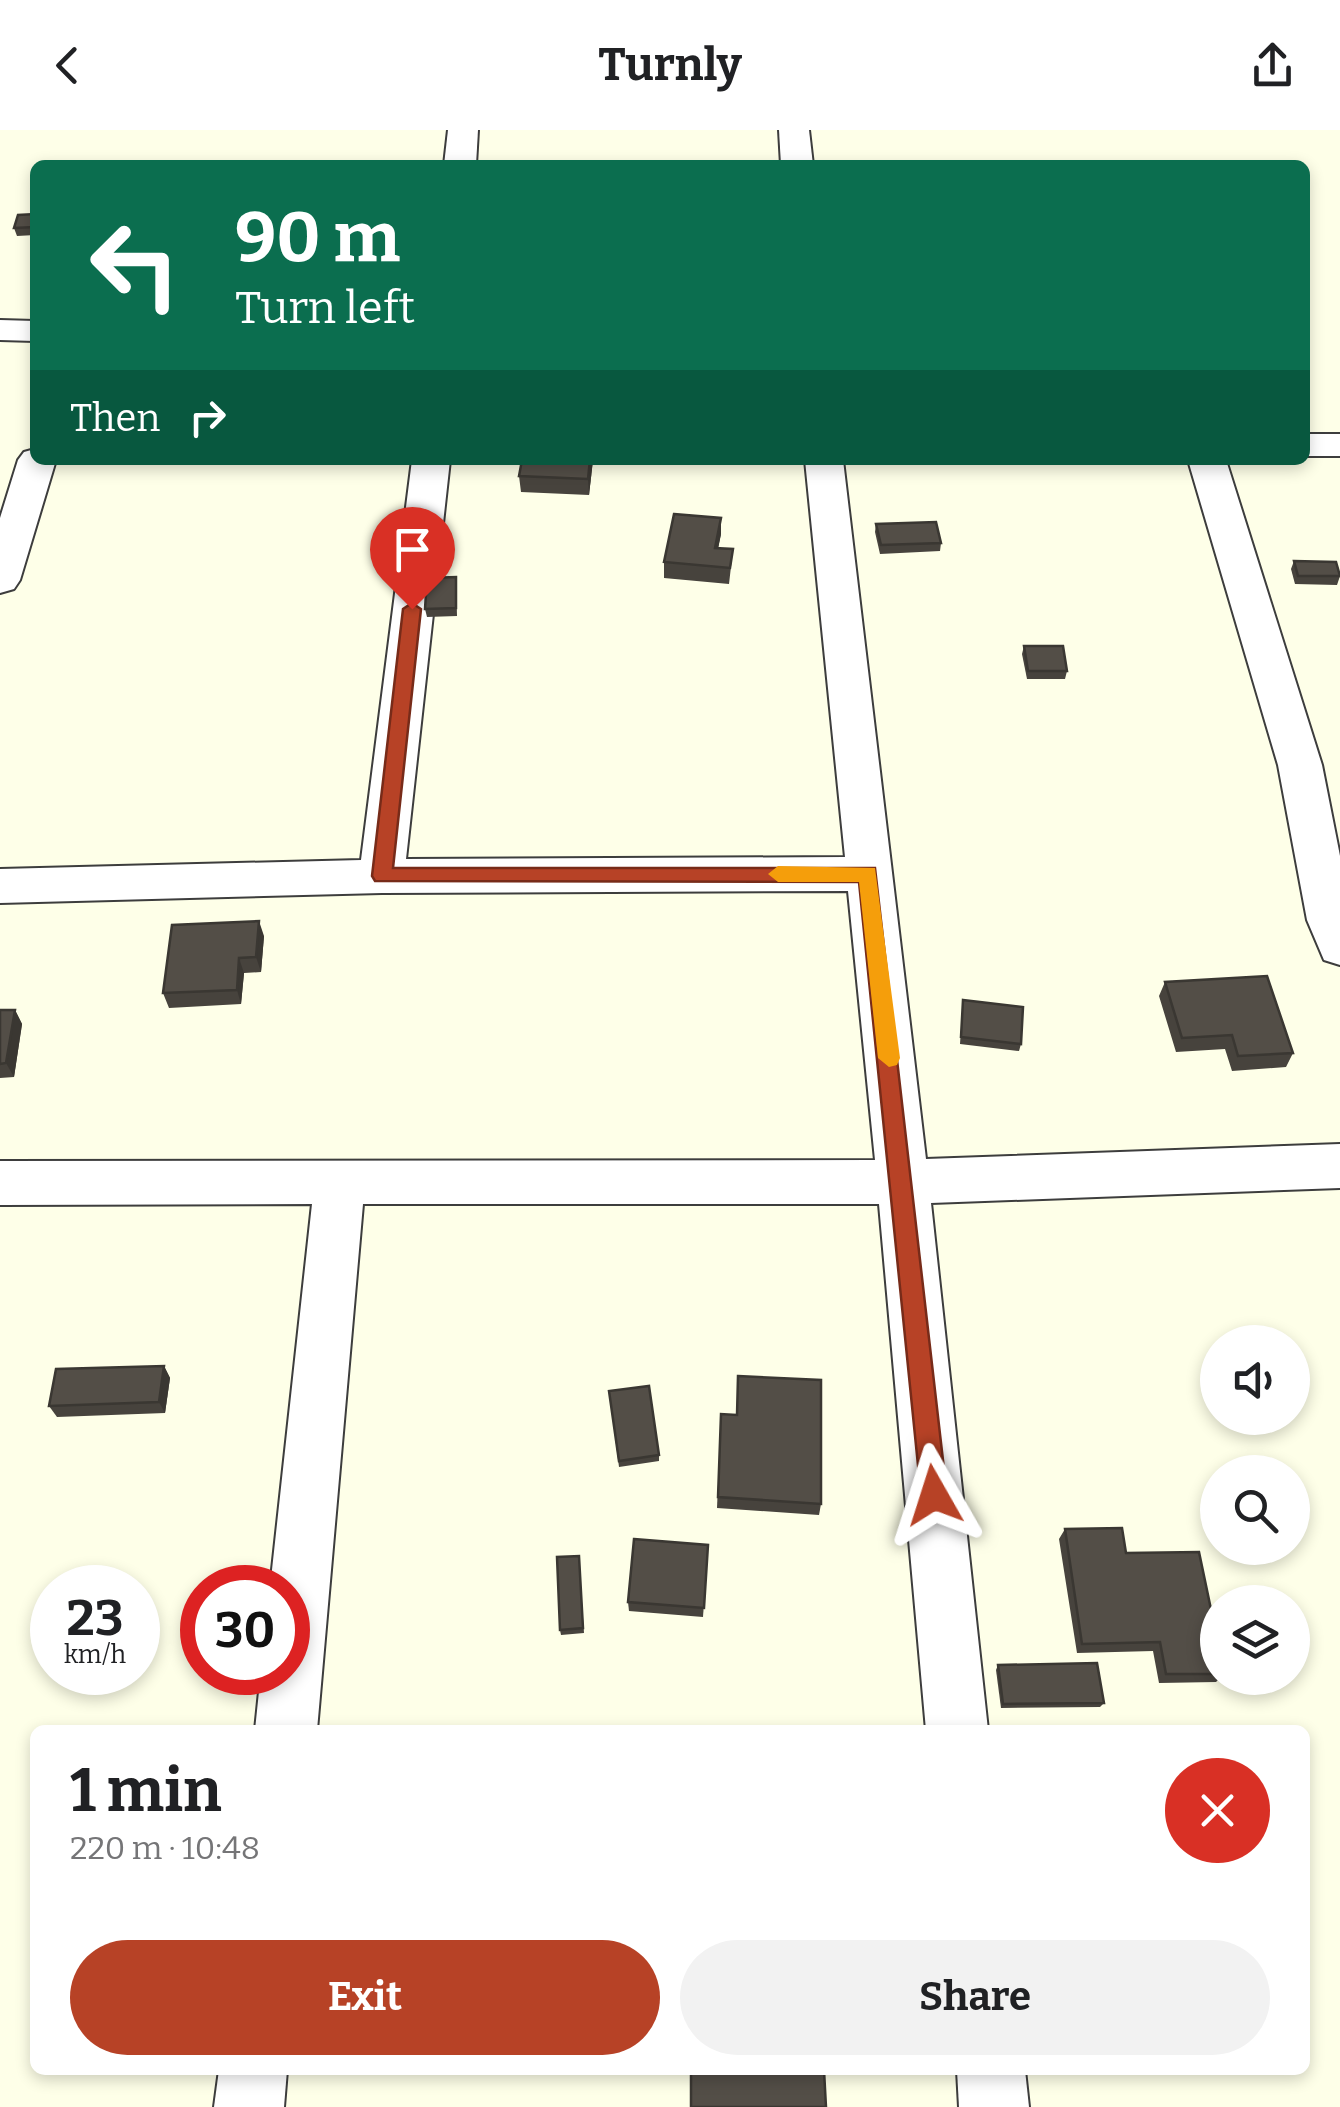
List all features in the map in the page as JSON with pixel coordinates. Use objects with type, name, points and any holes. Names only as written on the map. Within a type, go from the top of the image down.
[{"type":"street","points":[[460,160],[463,130]]},
{"type":"street","points":[[794,130],[797,160]]},
{"type":"street","points":[[0,330],[30,330]]},
{"type":"street","points":[[1310,445],[1340,445]]},
{"type":"street","points":[[0,580],[35,465]]},
{"type":"street","points":[[382,876],[430,465]]},
{"type":"street","points":[[825,465],[903,1182],[957,1725]]},
{"type":"street","points":[[1209,465],[1300,765],[1330,920],[1340,947]]},
{"type":"street","points":[[0,886],[382,876],[868,874]]},
{"type":"street","points":[[0,1183],[903,1182],[1340,1166]]},
{"type":"street","points":[[286,1725],[340,1180]]},
{"type":"street","points":[[249,2107],[252,2075]]},
{"type":"street","points":[[991,2075],[994,2107]]},
{"type":"building","points":[[30,214],[30,227],[14,228],[18,215]]},
{"type":"building","points":[[521,465],[589,465],[588,479],[519,476]]},
{"type":"building","points":[[674,514],[721,518],[715,548],[733,549],[730,568],[664,562]]},
{"type":"building","points":[[936,522],[941,543],[881,545],[876,524]]},
{"type":"building","points":[[1294,561],[1336,562],[1340,576],[1298,576]]},
{"type":"building","points":[[456,577],[456,608],[425,609],[427,578]]},
{"type":"building","points":[[1024,646],[1063,646],[1067,671],[1028,671]]},
{"type":"building","points":[[259,921],[256,957],[239,958],[237,990],[163,993],[172,925]]},
{"type":"building","points":[[1267,976],[1293,1053],[1238,1056],[1232,1035],[1182,1038],[1165,982]]},
{"type":"building","points":[[963,1000],[1023,1007],[1021,1044],[961,1037]]},
{"type":"building","points":[[0,1010],[15,1010],[6,1063],[0,1064]]},
{"type":"building","points":[[164,1366],[159,1402],[49,1406],[56,1369]]},
{"type":"building","points":[[738,1376],[821,1380],[821,1504],[718,1497],[721,1414],[737,1415]]},
{"type":"building","points":[[649,1386],[659,1455],[619,1461],[609,1391]]},
{"type":"building","points":[[1122,1528],[1126,1553],[1199,1552],[1206,1585],[1200,1585],[1200,1674],[1166,1674],[1160,1642],[1082,1644],[1065,1529]]},
{"type":"building","points":[[634,1539],[708,1545],[704,1608],[628,1602]]},
{"type":"building","points":[[579,1556],[583,1628],[560,1630],[557,1557]]},
{"type":"building","points":[[1097,1663],[1104,1703],[1003,1704],[998,1665]]},
{"type":"building","points":[[691,2075],[824,2075],[826,2107],[691,2107]]},
{"type":"slow traffic","points":[[778,874],[868,874],[889,1058]]},
{"type":"route","points":[[412,609],[382,876],[868,874],[934,1495]]}]
